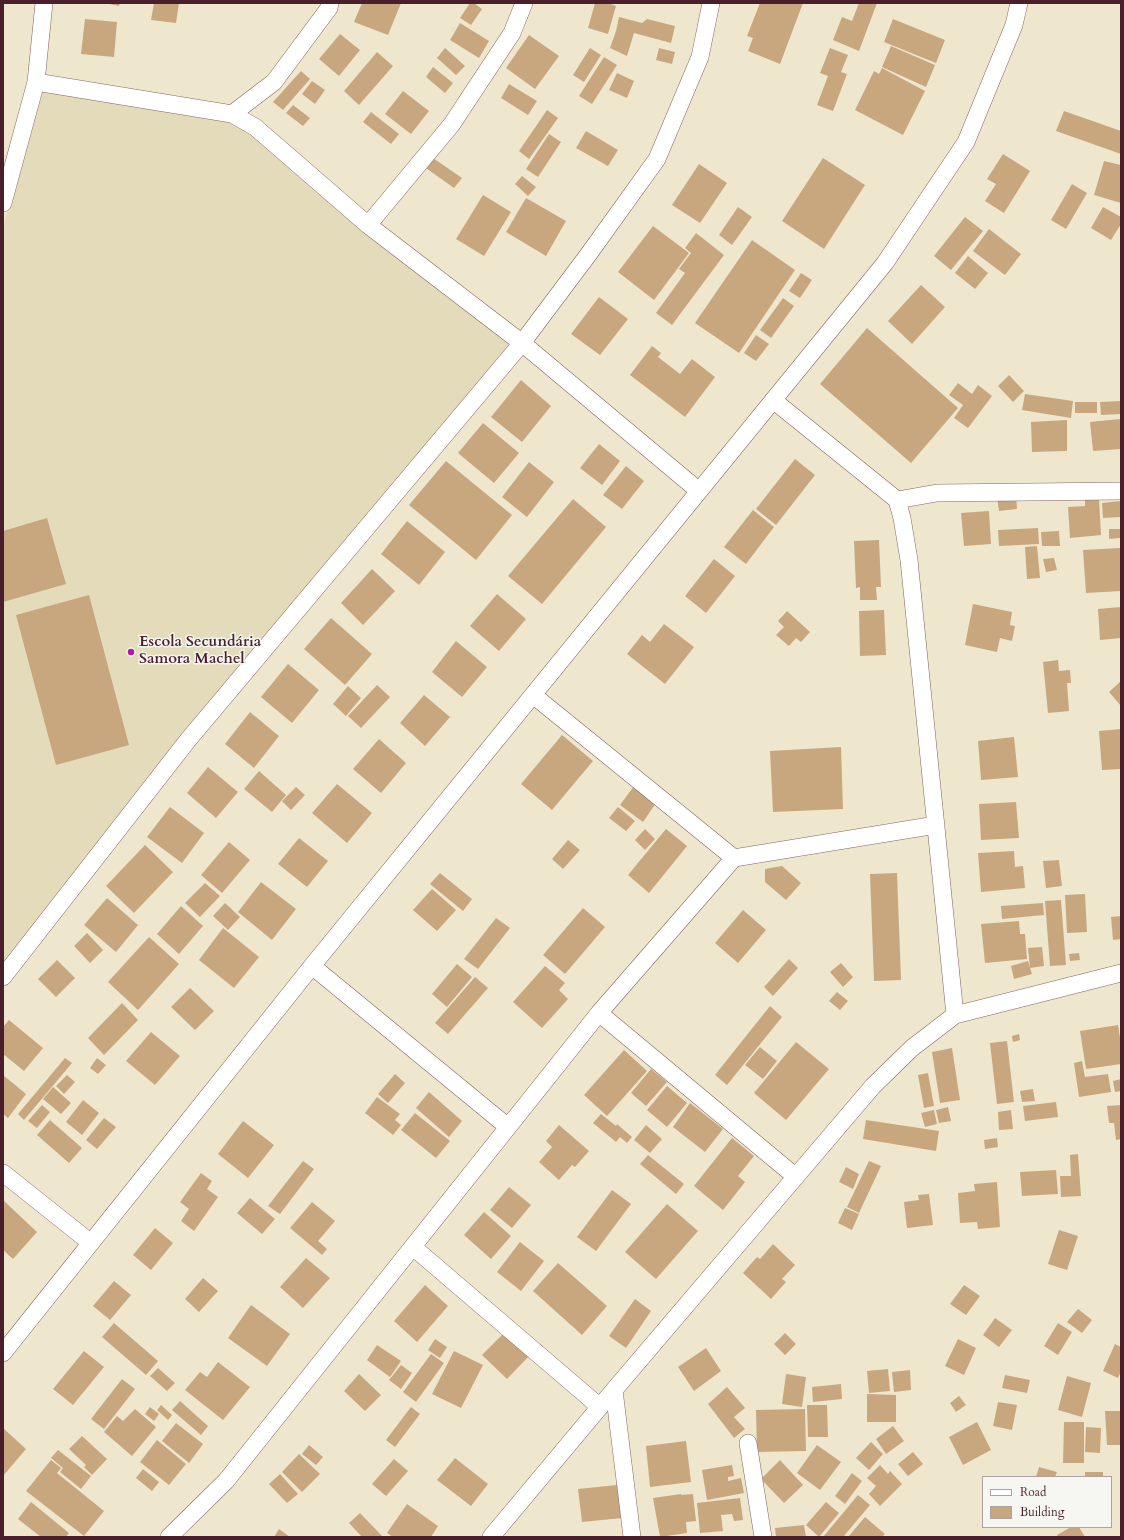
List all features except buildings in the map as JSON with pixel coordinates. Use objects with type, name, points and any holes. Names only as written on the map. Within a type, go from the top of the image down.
[{"type":"street","points":[[3,203],[36,82],[44,3]]},
{"type":"street","points":[[232,114],[274,82],[328,8],[330,3]]},
{"type":"street","points":[[368,225],[452,124],[512,33],[524,3]]},
{"type":"street","points":[[3,977],[188,740],[522,343],[588,255],[657,159],[700,57],[711,3]]},
{"type":"street","points":[[3,1353],[312,966],[885,263],[966,142],[1014,25],[1019,3]]},
{"type":"street","points":[[36,82],[232,114],[255,127],[368,225],[522,343],[699,491]]},
{"type":"street","points":[[773,400],[896,500],[902,518],[909,560],[955,1015]]},
{"type":"street","points":[[896,500],[937,493],[1121,491]]},
{"type":"street","points":[[533,695],[734,858]]},
{"type":"street","points":[[169,1537],[226,1481],[599,1013],[734,858],[936,825]]},
{"type":"street","points":[[312,966],[508,1127]]},
{"type":"street","points":[[491,1537],[614,1390],[874,1086],[912,1048],[955,1015],[1121,973]]},
{"type":"street","points":[[599,1013],[796,1177]]},
{"type":"street","points":[[3,1173],[90,1243]]},
{"type":"street","points":[[413,1247],[600,1407]]},
{"type":"street","points":[[614,1390],[632,1537]]},
{"type":"street","points":[[748,1443],[763,1537]]},
{"type":"shaded area","name":"Escola Secundária Samora Machel","points":[[37,89],[232,116],[513,340],[3,963],[3,230]]},
{"type":"place","name":"Escola Secundária Samora Machel","points":[[131,652]]}]
